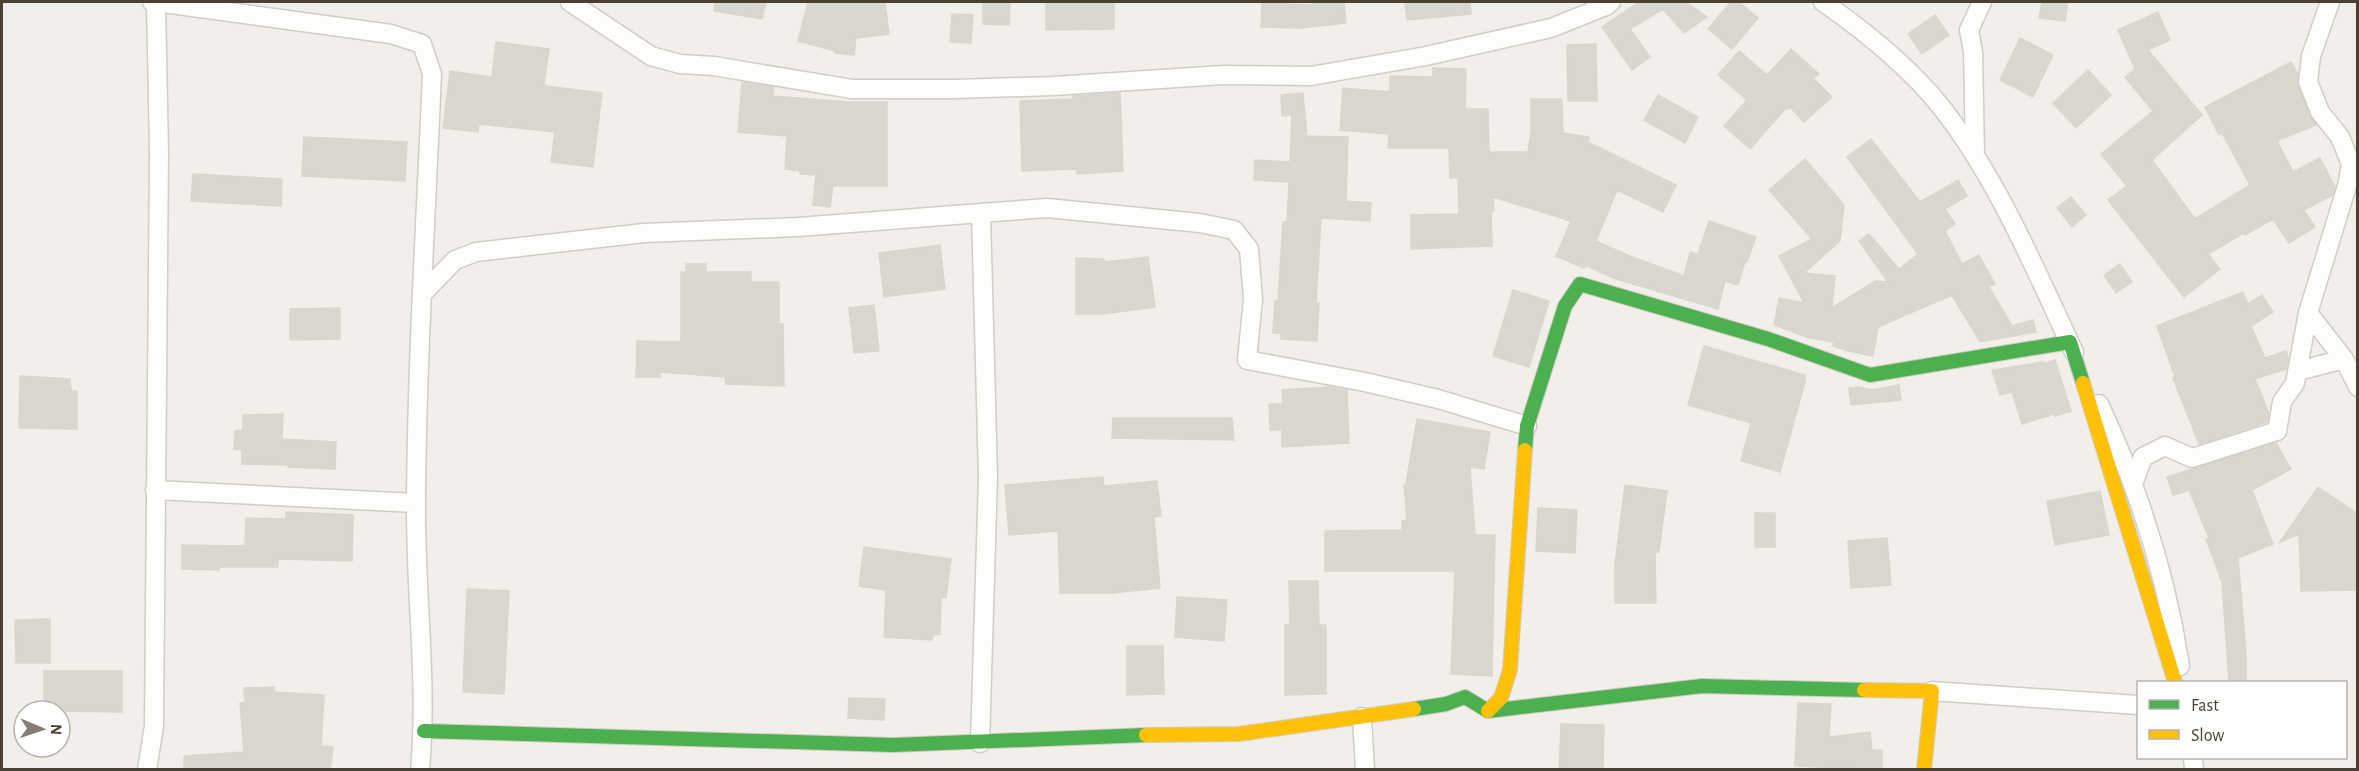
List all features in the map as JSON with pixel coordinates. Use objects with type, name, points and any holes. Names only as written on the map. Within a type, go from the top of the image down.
[{"type":"street","points":[[147,770],[154,726],[159,153],[154,2],[391,34],[422,44],[432,74],[416,503],[424,731],[420,770]]},
{"type":"street","points":[[570,2],[651,56],[680,64],[714,66],[852,89],[956,89],[1222,75],[1311,76],[1426,56],[1551,28],[1611,2]]},
{"type":"street","points":[[1822,2],[1852,22],[1900,64],[1941,106],[1974,154],[2009,217],[2111,428],[2133,484],[2160,561],[2175,633],[2182,681]]},
{"type":"street","points":[[1974,154],[1973,52],[1969,30],[1982,2]]},
{"type":"street","points":[[2133,484],[2143,457],[2165,446],[2192,458],[2277,431],[2282,402],[2295,383],[2308,313],[2347,186],[2351,164],[2340,137],[2320,112],[2308,82],[2311,56],[2330,2]]},
{"type":"street","points":[[422,294],[455,260],[476,252],[644,233],[798,227],[1047,208],[1200,223],[1234,230],[1249,249],[1253,299],[1247,360],[1365,382],[1438,399],[1527,426]]},
{"type":"street","points":[[980,743],[988,476],[981,213]]},
{"type":"street","points":[[1488,711],[1501,699],[1510,670],[1527,426],[1565,306],[1580,284],[1768,339],[1870,375],[2070,342]]},
{"type":"street","points":[[2308,313],[2344,359],[2358,387]]},
{"type":"street","points":[[2070,342],[2175,681]]},
{"type":"street","points":[[2298,370],[2344,359]]},
{"type":"street","points":[[155,490],[416,503]]},
{"type":"street","points":[[424,731],[858,744],[980,743],[1220,735],[1446,704],[1465,697],[1488,711],[1702,686],[1932,691],[2137,705]]},
{"type":"street","points":[[1924,770],[1932,691]]},
{"type":"street","points":[[1362,717],[1365,770]]},
{"type":"building","points":[[715,2],[766,2],[762,19],[714,11]]},
{"type":"building","points":[[808,2],[885,2],[889,34],[856,38],[854,55],[835,53],[835,51],[798,41]]},
{"type":"building","points":[[983,2],[1010,2],[1009,25],[983,24]]},
{"type":"building","points":[[1046,2],[1114,2],[1114,29],[1046,30]]},
{"type":"building","points":[[1313,2],[1344,2],[1346,23],[1300,28],[1261,27],[1262,3],[1313,5]]},
{"type":"building","points":[[1405,2],[1470,2],[1471,14],[1407,20]]},
{"type":"building","points":[[1639,2],[1686,2],[1707,17],[1684,33],[1663,9],[1630,29],[1650,57],[1632,70],[1602,27]]},
{"type":"building","points":[[1731,2],[1739,2],[1758,18],[1732,49],[1708,29]]},
{"type":"building","points":[[2042,2],[2068,2],[2065,21],[2039,18]]},
{"type":"building","points":[[2158,12],[2170,40],[2148,50],[2202,115],[2152,160],[2195,219],[2250,185],[2222,133],[2219,135],[2205,107],[2291,62],[2298,74],[2298,86],[2316,125],[2277,141],[2293,172],[2320,158],[2335,187],[2333,195],[2304,210],[2315,227],[2289,243],[2273,219],[2208,254],[2220,269],[2184,297],[2108,200],[2127,186],[2101,154],[2153,111],[2125,77],[2135,69],[2118,30]]},
{"type":"building","points":[[952,14],[973,15],[971,43],[950,42]]},
{"type":"building","points":[[1935,15],[1949,35],[1922,54],[1908,34]]},
{"type":"building","points":[[2020,38],[2053,55],[2033,97],[2000,80]]},
{"type":"building","points":[[496,42],[549,49],[544,84],[546,86],[602,93],[593,167],[551,162],[555,132],[479,124],[478,132],[443,128],[450,71],[492,77]]},
{"type":"building","points":[[1596,44],[1597,101],[1568,101],[1567,45]]},
{"type":"building","points":[[1791,49],[1819,74],[1813,78],[1832,97],[1804,122],[1790,107],[1786,108],[1750,149],[1724,126],[1747,100],[1718,75],[1739,51],[1767,75]]},
{"type":"building","points":[[1433,68],[1466,69],[1465,109],[1488,109],[1489,152],[1528,152],[1531,131],[1531,99],[1562,99],[1563,133],[1589,137],[1588,142],[1676,185],[1663,212],[1617,190],[1596,241],[1684,276],[1690,252],[1698,254],[1709,221],[1756,237],[1747,262],[1745,261],[1738,285],[1725,281],[1718,309],[1613,278],[1585,265],[1584,268],[1556,256],[1571,221],[1493,197],[1492,246],[1411,249],[1411,215],[1459,214],[1458,178],[1450,178],[1449,148],[1388,148],[1389,134],[1340,130],[1343,88],[1390,92],[1390,76],[1433,77]]},
{"type":"building","points":[[2088,70],[2111,95],[2076,128],[2053,103]]},
{"type":"building","points":[[742,82],[774,87],[773,96],[849,102],[887,102],[887,186],[833,186],[830,207],[813,205],[816,175],[800,174],[800,171],[785,169],[787,136],[738,132]]},
{"type":"building","points":[[1120,93],[1123,171],[1077,174],[1077,169],[1022,171],[1020,101],[1073,99],[1073,96]]},
{"type":"building","points":[[1303,93],[1307,136],[1348,137],[1346,201],[1371,203],[1370,221],[1321,218],[1316,303],[1319,303],[1317,341],[1281,339],[1281,333],[1273,333],[1275,301],[1278,301],[1283,222],[1287,222],[1289,182],[1254,180],[1255,160],[1290,162],[1292,115],[1282,116],[1281,95]]},
{"type":"building","points":[[1658,95],[1698,117],[1685,143],[1644,120]]},
{"type":"building","points":[[304,137],[407,142],[405,181],[302,176]]},
{"type":"building","points":[[1871,139],[1920,202],[1958,180],[1967,196],[1945,209],[1955,224],[1945,231],[1962,264],[1979,255],[1995,284],[1989,287],[2012,326],[2033,320],[2036,332],[1980,342],[1952,295],[1878,327],[1873,356],[1848,351],[1833,346],[1834,342],[1809,338],[1774,325],[1779,298],[1804,303],[1779,256],[1812,239],[1769,190],[1805,159],[1844,205],[1840,241],[1804,273],[1835,276],[1832,308],[1875,281],[1888,282],[1859,241],[1869,234],[1899,269],[1918,254],[1847,157]]},
{"type":"building","points":[[193,174],[282,179],[281,206],[191,201]]},
{"type":"building","points":[[2071,197],[2086,215],[2072,227],[2057,208]]},
{"type":"building","points":[[940,245],[945,289],[884,297],[879,253]]},
{"type":"building","points":[[1148,257],[1155,307],[1103,314],[1076,314],[1076,258],[1104,259],[1104,262]]},
{"type":"building","points":[[686,264],[706,264],[706,272],[751,272],[751,282],[779,282],[779,324],[783,324],[784,386],[726,384],[725,377],[660,372],[660,377],[636,377],[637,341],[681,342],[681,272],[686,272]]},
{"type":"building","points":[[2120,264],[2132,282],[2116,293],[2104,275]]},
{"type":"building","points":[[1513,290],[1549,301],[1529,367],[1493,356]]},
{"type":"building","points":[[2243,292],[2248,304],[2262,295],[2273,312],[2251,326],[2265,358],[2286,351],[2288,357],[2286,369],[2255,379],[2269,413],[2267,422],[2199,444],[2173,378],[2175,377],[2157,326]]},
{"type":"building","points":[[874,305],[879,351],[854,353],[849,308]]},
{"type":"building","points":[[340,308],[340,339],[290,340],[290,309]]},
{"type":"building","points":[[1704,346],[1805,375],[1780,472],[1741,461],[1751,423],[1688,405]]},
{"type":"building","points":[[2055,360],[2071,411],[2022,424],[2012,392],[2000,395],[1992,370],[2043,362],[2043,364]]},
{"type":"building","points":[[20,376],[70,379],[71,391],[77,391],[77,429],[19,428]]},
{"type":"building","points":[[1899,385],[1901,400],[1851,405],[1849,388],[1859,387],[1872,390]]},
{"type":"building","points":[[1328,387],[1347,390],[1349,443],[1282,447],[1282,430],[1270,430],[1269,404],[1283,404],[1282,390]]},
{"type":"building","points":[[283,414],[282,439],[336,442],[335,469],[242,464],[242,450],[234,449],[235,431],[243,430],[243,415]]},
{"type":"building","points":[[1113,418],[1232,418],[1234,440],[1112,438]]},
{"type":"building","points":[[1417,419],[1490,432],[1484,469],[1470,467],[1475,535],[1495,535],[1492,676],[1451,674],[1455,571],[1325,571],[1325,531],[1402,530],[1402,521],[1407,520],[1404,485]]},
{"type":"building","points":[[2276,443],[2291,469],[2252,490],[2273,544],[2238,558],[2246,653],[2246,681],[2229,681],[2222,582],[2206,539],[2209,538],[2189,490],[2173,495],[2167,477]]},
{"type":"building","points":[[1103,477],[1104,486],[1157,481],[1161,516],[1154,517],[1160,588],[1112,593],[1060,593],[1058,531],[1009,535],[1005,485]]},
{"type":"building","points":[[1625,485],[1667,491],[1659,552],[1655,552],[1656,603],[1615,603],[1615,565]]},
{"type":"building","points":[[2318,487],[2358,514],[2358,590],[2301,591],[2299,534],[2280,542]]},
{"type":"building","points":[[2100,491],[2109,535],[2055,545],[2047,501]]},
{"type":"building","points":[[1538,508],[1577,510],[1575,553],[1536,551]]},
{"type":"building","points":[[286,512],[353,515],[352,561],[278,559],[278,567],[182,569],[182,545],[245,546],[246,518],[286,519]]},
{"type":"building","points":[[1755,513],[1775,513],[1775,547],[1755,547]]},
{"type":"building","points":[[1887,538],[1891,585],[1851,588],[1848,541]]},
{"type":"building","points":[[864,547],[951,559],[946,598],[941,597],[940,634],[933,635],[932,640],[884,637],[886,590],[859,586]]},
{"type":"building","points":[[1289,581],[1318,581],[1319,625],[1326,625],[1326,694],[1285,695],[1285,625],[1290,625]]},
{"type":"building","points":[[467,589],[509,591],[504,694],[463,692]]},
{"type":"building","points":[[1177,597],[1227,600],[1224,641],[1175,637]]},
{"type":"building","points":[[50,619],[50,663],[16,663],[15,620]]},
{"type":"building","points":[[1127,646],[1163,646],[1164,694],[1127,695]]},
{"type":"building","points":[[44,671],[122,671],[122,712],[72,711],[72,699],[44,699]]},
{"type":"building","points":[[274,687],[274,692],[324,695],[321,746],[333,747],[330,770],[184,770],[184,756],[244,752],[240,703],[245,702],[244,688]]},
{"type":"building","points":[[849,698],[885,699],[884,720],[848,718]]},
{"type":"building","points":[[1798,703],[1831,704],[1829,737],[1870,732],[1872,750],[1882,750],[1882,770],[1795,766]]},
{"type":"building","points":[[1561,724],[1604,725],[1603,770],[1559,770]]},
{"type":"traffic: fast","points":[[1525,450],[1527,426],[1565,306],[1580,284],[1768,339],[1870,375],[2070,342],[2083,383]]},
{"type":"traffic: fast","points":[[1414,709],[1446,704],[1465,697],[1488,711],[1702,686],[1864,690]]},
{"type":"traffic: fast","points":[[424,731],[893,745],[1146,735]]},
{"type":"traffic: slow","points":[[2083,383],[2175,681]]},
{"type":"traffic: slow","points":[[1488,711],[1501,698],[1510,670],[1525,450]]},
{"type":"traffic: slow","points":[[1864,690],[1932,691],[1924,770]]},
{"type":"traffic: slow","points":[[1146,735],[1239,734],[1414,709]]}]
